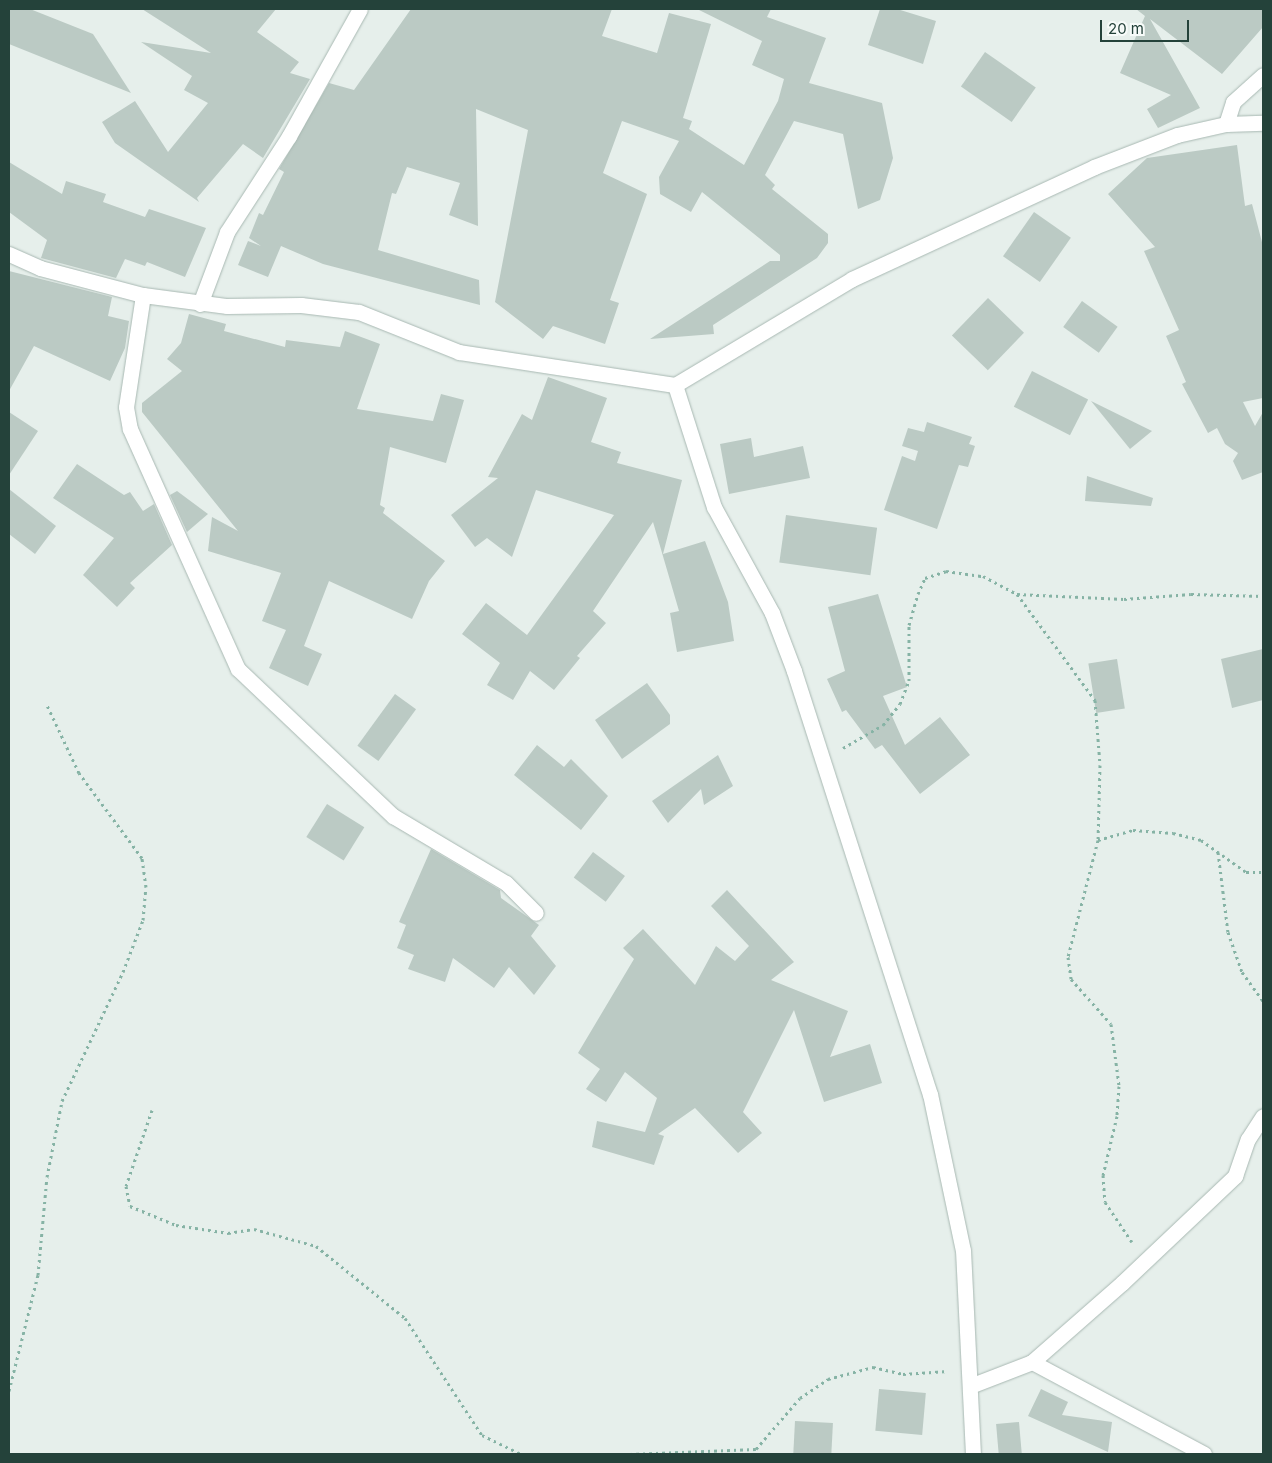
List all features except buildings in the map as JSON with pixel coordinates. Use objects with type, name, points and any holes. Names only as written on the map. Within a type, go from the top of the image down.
[{"type":"street","points":[[200,304],[227,232],[289,136],[360,9]]},
{"type":"street","points":[[1226,124],[1232,102],[1263,75]]},
{"type":"street","points":[[9,254],[40,268],[143,295],[200,304],[301,305],[359,312],[459,352],[675,385],[852,280],[1144,146],[1226,124],[1263,123]]},
{"type":"street","points":[[143,295],[126,406],[130,429],[238,669],[393,816],[506,883],[536,912]]},
{"type":"street","points":[[675,385],[714,507],[772,613],[824,758],[930,1094],[963,1250],[973,1454]]},
{"type":"street","points":[[970,1386],[1032,1362],[1145,1261],[1235,1176],[1248,1139],[1263,1116]]},
{"type":"street","points":[[1032,1362],[1204,1454]]},
{"type":"path","points":[[824,758],[883,725],[900,704],[909,682],[909,624],[925,578],[946,571],[967,572],[1017,594],[1124,599],[1191,594],[1263,596]]},
{"type":"path","points":[[1017,594],[1095,700],[1100,765],[1098,840],[1068,957],[1071,979],[1111,1024],[1119,1086],[1117,1116],[1102,1175],[1105,1202],[1145,1261]]},
{"type":"path","points":[[9,1391],[38,1275],[46,1177],[62,1100],[123,972],[143,920],[146,887],[142,858],[80,773],[46,702]]},
{"type":"path","points":[[1098,840],[1133,830],[1202,840],[1246,872],[1263,872]]},
{"type":"path","points":[[1218,851],[1228,932],[1242,972],[1263,1001]]},
{"type":"path","points":[[152,1110],[126,1186],[130,1206],[176,1225],[228,1233],[254,1229],[316,1246],[404,1318],[482,1435],[521,1454]]},
{"type":"path","points":[[630,1454],[756,1449],[800,1398],[851,1371],[873,1368],[922,1374],[968,1370]]}]
